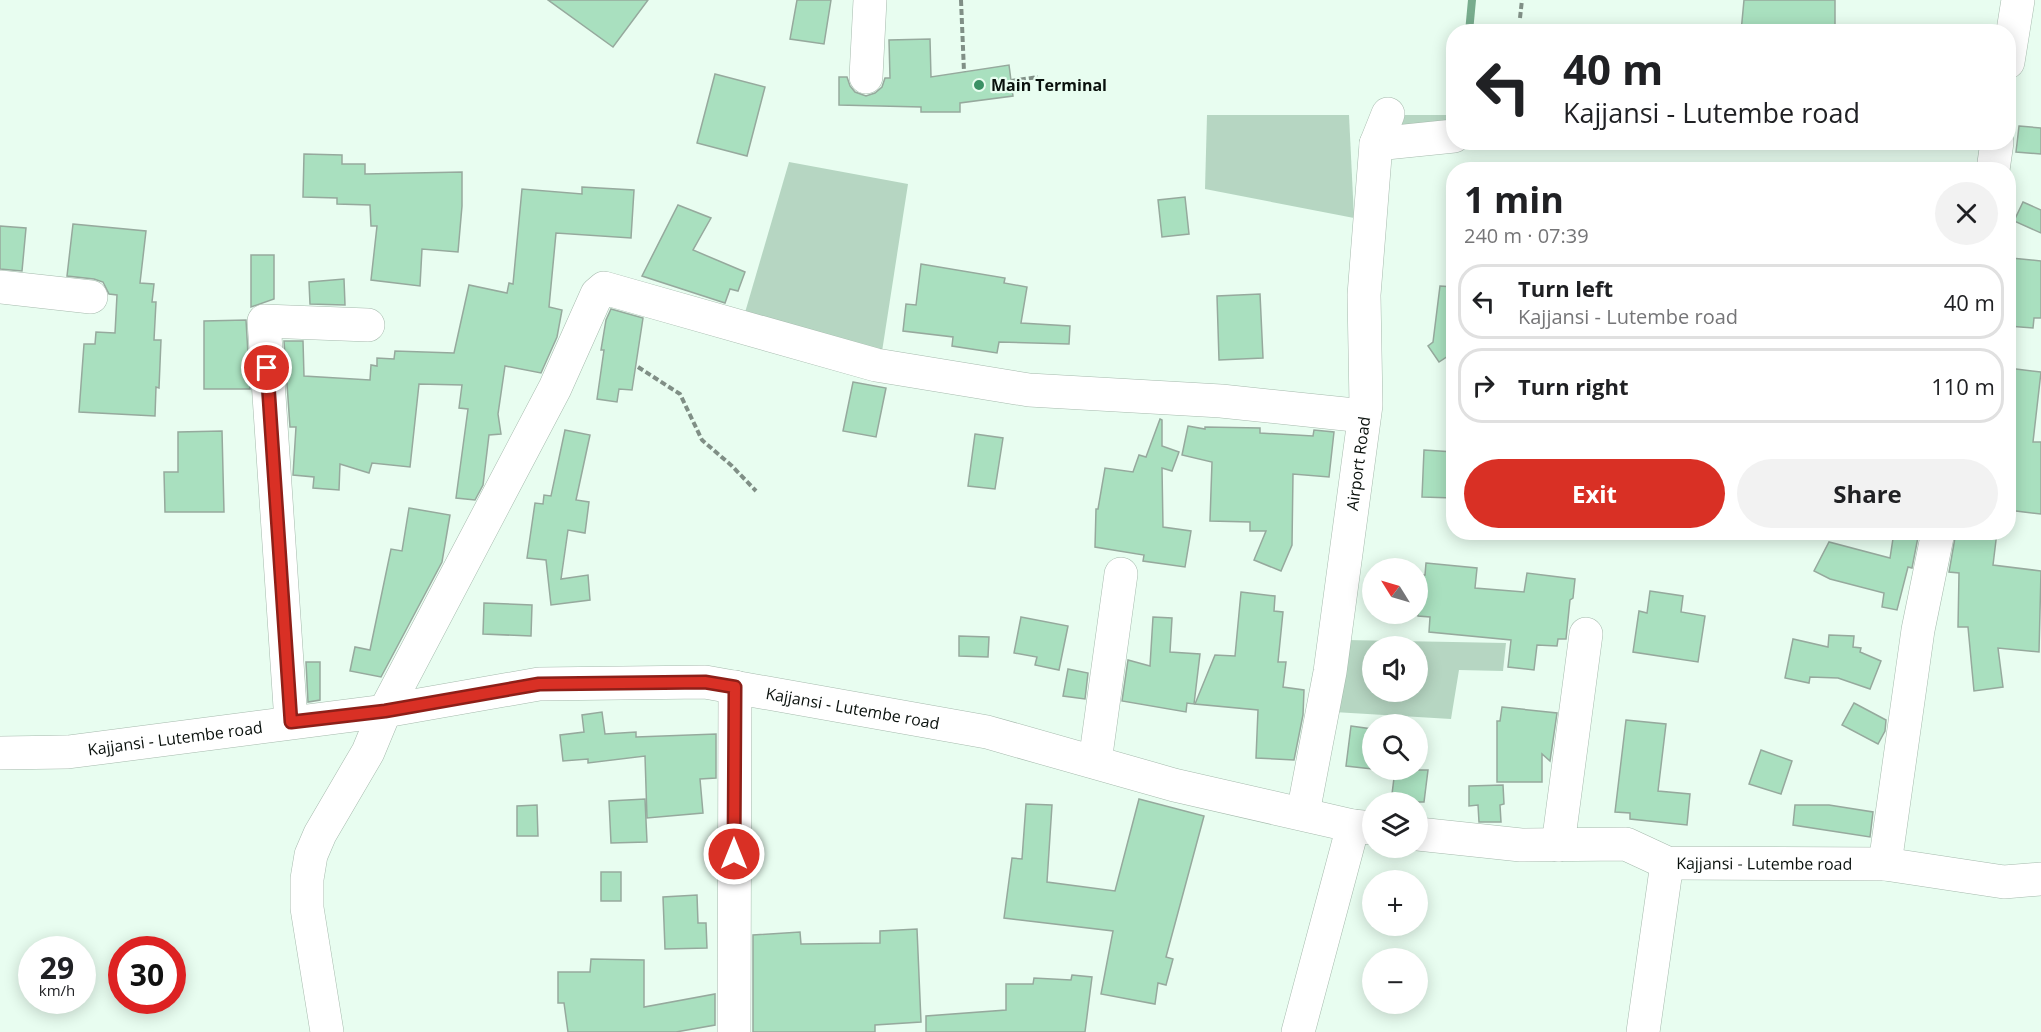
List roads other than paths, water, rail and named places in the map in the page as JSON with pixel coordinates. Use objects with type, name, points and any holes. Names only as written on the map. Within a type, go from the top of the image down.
[{"type":"street","points":[[866,77],[870,0]]},
{"type":"street","points":[[2014,24],[2018,0]]},
{"type":"street","name":"Airport Road","points":[[1303,813],[1330,672],[1366,405],[1364,295],[1376,144],[1388,114]]},
{"type":"street","points":[[1376,144],[1446,137]]},
{"type":"street","points":[[0,287],[91,297]]},
{"type":"street","points":[[327,1032],[308,908],[307,879],[311,855],[320,834],[368,752],[385,711],[555,388],[600,290],[604,288],[888,367],[1029,390],[1221,401],[1364,416]]},
{"type":"street","points":[[291,722],[264,321],[368,325]]},
{"type":"street","points":[[1885,864],[1918,630],[1936,540]]},
{"type":"street","points":[[1095,762],[1121,574]]},
{"type":"street","points":[[1558,845],[1586,634]]},
{"type":"street","name":"Kajjansi - Lutembe road","points":[[0,753],[68,752],[385,711],[539,684],[705,682],[987,732],[1174,785],[1362,827]]},
{"type":"street","points":[[734,1032],[735,687]]},
{"type":"street","points":[[1299,1032],[1362,830]]},
{"type":"street","name":"Kajjansi - Lutembe road","points":[[1428,835],[1521,845],[1626,844],[1667,863],[1885,864],[2004,882],[2041,879]]},
{"type":"street","points":[[1642,1032],[1667,863]]},
{"type":"waterway","points":[[1470,24],[1472,0]]},
{"type":"place","name":"Main Terminal","points":[[979,85]]}]
